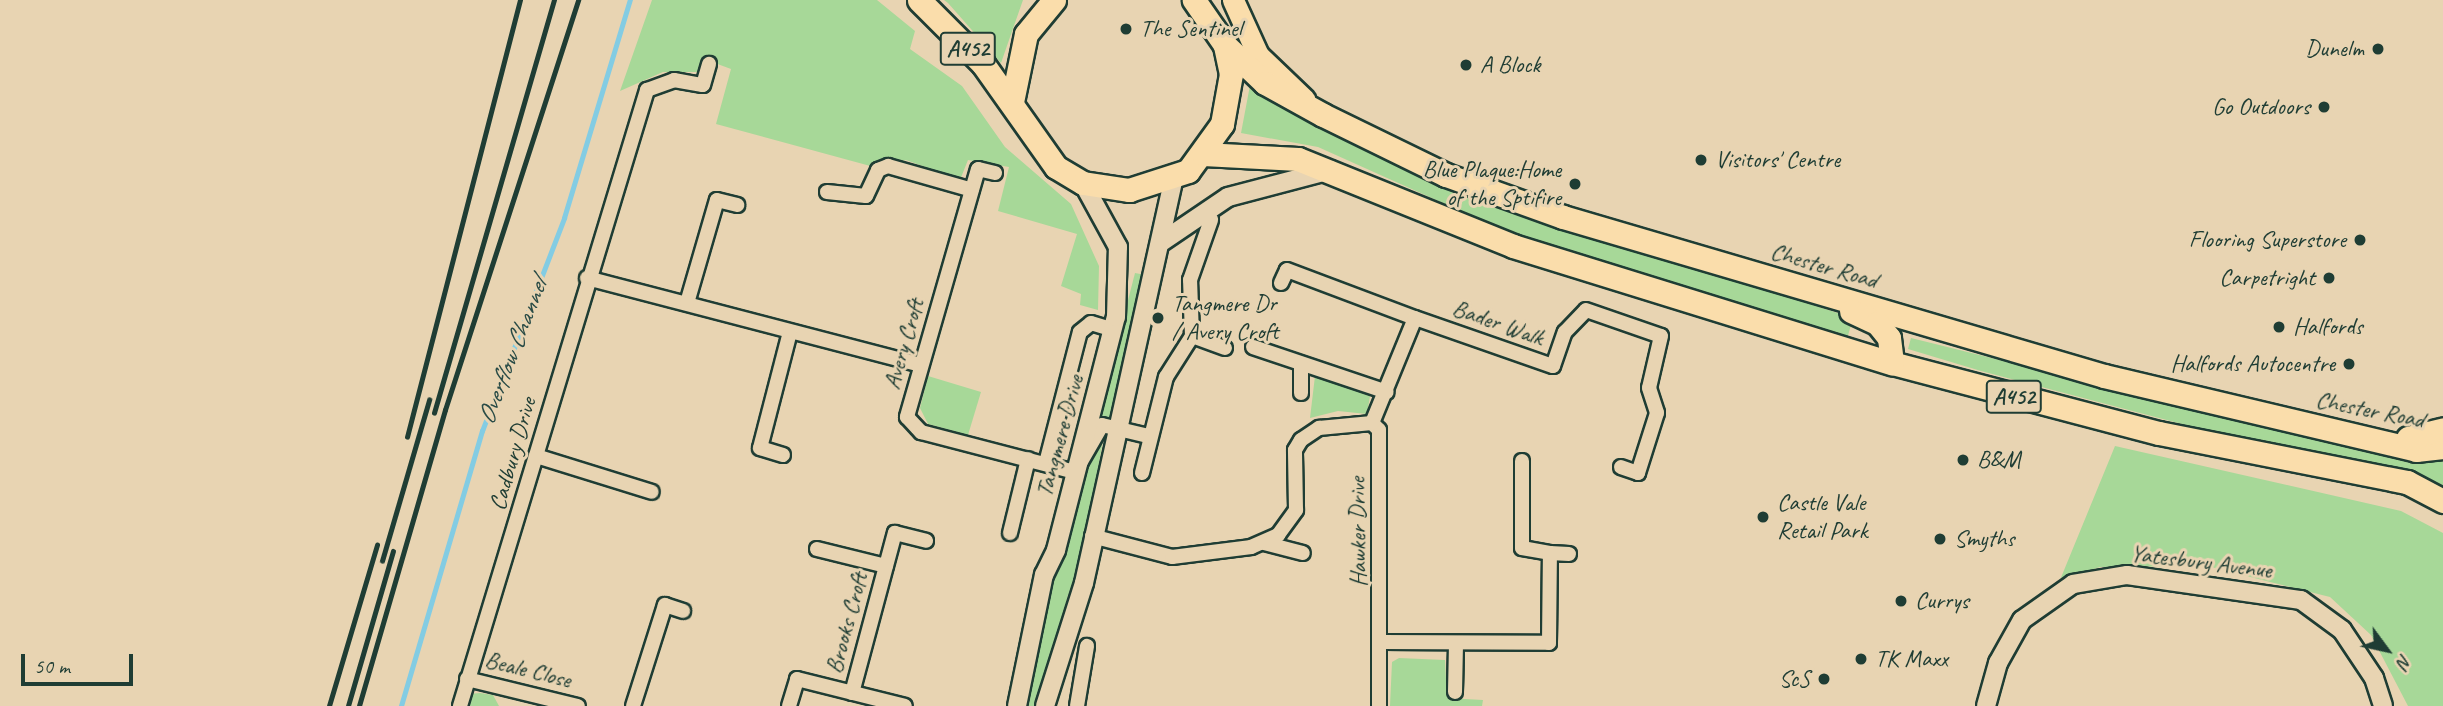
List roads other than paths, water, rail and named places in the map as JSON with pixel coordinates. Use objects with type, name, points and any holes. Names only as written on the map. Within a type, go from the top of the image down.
[{"type":"highway","name":"A452","points":[[919,0],[1012,102]]},
{"type":"highway","points":[[1054,0],[1026,34],[1012,102],[1036,147],[1083,183],[1129,190],[1174,177],[1203,154],[1229,103],[1225,45],[1203,4]]},
{"type":"highway","name":"Chester Road","points":[[1225,45],[1265,83],[1446,175],[1751,272],[2104,376],[2416,450],[2443,447]]},
{"type":"highway","name":"A452","points":[[1203,154],[1273,155],[1331,170],[1513,246],[1892,363],[2159,433],[2407,482],[2443,501]]},
{"type":"highway","name":"A452","points":[[1751,272],[1877,323],[1889,338],[1892,363]]},
{"type":"highway","points":[[2356,437],[2412,438],[2443,429]]},
{"type":"highway","points":[[2337,469],[2443,515]]},
{"type":"main road","points":[[1233,0],[1258,55],[1324,115]]},
{"type":"street","name":"Cadbury Drive","points":[[460,706],[587,278],[648,90],[674,80],[703,85],[709,64]]},
{"type":"street","points":[[827,192],[866,196],[878,170],[888,166],[972,190]]},
{"type":"street","name":"Avery Croft","points":[[995,173],[978,169],[907,417],[914,428],[1075,472]]},
{"type":"street","points":[[1163,241],[1228,197],[1331,170]]},
{"type":"street","points":[[1045,706],[1084,583],[1092,536],[1163,241],[1174,177]]},
{"type":"street","name":"Tangmere Drive","points":[[1017,706],[1044,575],[1114,330],[1118,247],[1083,183]]},
{"type":"street","points":[[687,303],[717,200],[737,205]]},
{"type":"street","points":[[1142,473],[1148,436],[1166,377],[1192,335],[1190,280],[1211,220]]},
{"type":"street","name":"Bader Walk","points":[[1282,283],[1287,270],[1553,366],[1565,332],[1586,310],[1661,336],[1649,388],[1657,413],[1638,473],[1621,467]]},
{"type":"street","points":[[587,278],[920,365]]},
{"type":"street","name":"Bader Walk","points":[[1386,396],[1415,318]]},
{"type":"street","points":[[1046,463],[1080,332],[1091,323],[1114,330]]},
{"type":"street","points":[[783,455],[760,448],[790,332]]},
{"type":"street","points":[[1192,335],[1225,348]]},
{"type":"street","points":[[1092,536],[1172,557],[1264,543],[1296,510],[1295,450],[1308,432],[1372,424],[1386,396],[1253,347]]},
{"type":"street","points":[[1301,364],[1301,393]]},
{"type":"street","name":"Hawker Drive","points":[[1372,424],[1379,430],[1383,642],[1379,706]]},
{"type":"street","points":[[1075,472],[1102,425],[1148,436]]},
{"type":"street","points":[[536,456],[652,492]]},
{"type":"street","points":[[1010,533],[1028,459]]},
{"type":"street","points":[[1522,461],[1522,548],[1569,554]]},
{"type":"street","name":"Brooks Croft","points":[[852,692],[895,533],[926,541]]},
{"type":"street","points":[[1264,543],[1273,550],[1303,552]]},
{"type":"street","name":"Brooks Croft","points":[[817,549],[886,566]]},
{"type":"street","points":[[1383,642],[1549,643],[1550,553]]},
{"type":"street","name":"Yatesbury Avenue","points":[[1986,706],[1998,663],[2022,620],[2073,584],[2127,575],[2301,600],[2342,630],[2374,677],[2383,706]]},
{"type":"street","points":[[633,706],[665,605],[683,611]]},
{"type":"street","points":[[1455,692],[1456,644]]},
{"type":"street","points":[[1077,706],[1087,646]]},
{"type":"street","name":"Beale Close","points":[[467,679],[578,706]]},
{"type":"street","name":"Brooks Croft","points":[[789,706],[797,679],[905,706]]},
{"type":"waterway","name":"Overflow Channel","points":[[401,706],[482,431],[564,218],[630,0]]},
{"type":"railway","points":[[407,437],[520,0]]},
{"type":"railway","points":[[434,413],[554,0]]},
{"type":"railway","points":[[359,706],[445,410],[578,0]]},
{"type":"railway","points":[[382,561],[429,400]]},
{"type":"railway","points":[[329,706],[377,545]]},
{"type":"railway","points":[[348,706],[393,551]]},
{"type":"place","name":"The Sentinel","points":[[1126,29]]},
{"type":"place","name":"Dunelm","points":[[2378,49]]},
{"type":"place","name":"A Block","points":[[1466,65]]},
{"type":"place","name":"Go Outdoors","points":[[2324,107]]},
{"type":"place","name":"Visitors' Centre","points":[[1701,160]]},
{"type":"place","name":"Blue Plaque:Home of the Sptifire","points":[[1575,184]]},
{"type":"place","name":"Flooring Superstore","points":[[2360,240]]},
{"type":"place","name":"Carpetright","points":[[2329,278]]},
{"type":"place","name":"Tangmere Dr / Avery Croft","points":[[1158,318]]},
{"type":"place","name":"Halfords","points":[[2279,327]]},
{"type":"place","name":"Halfords Autocentre","points":[[2349,364]]},
{"type":"place","name":"B&M","points":[[1963,460]]},
{"type":"place","name":"Castle Vale Retail Park","points":[[1763,517]]},
{"type":"place","name":"Smyths","points":[[1940,539]]},
{"type":"place","name":"Currys","points":[[1901,601]]},
{"type":"place","name":"TK Maxx","points":[[1861,659]]},
{"type":"place","name":"ScS","points":[[1824,679]]}]
